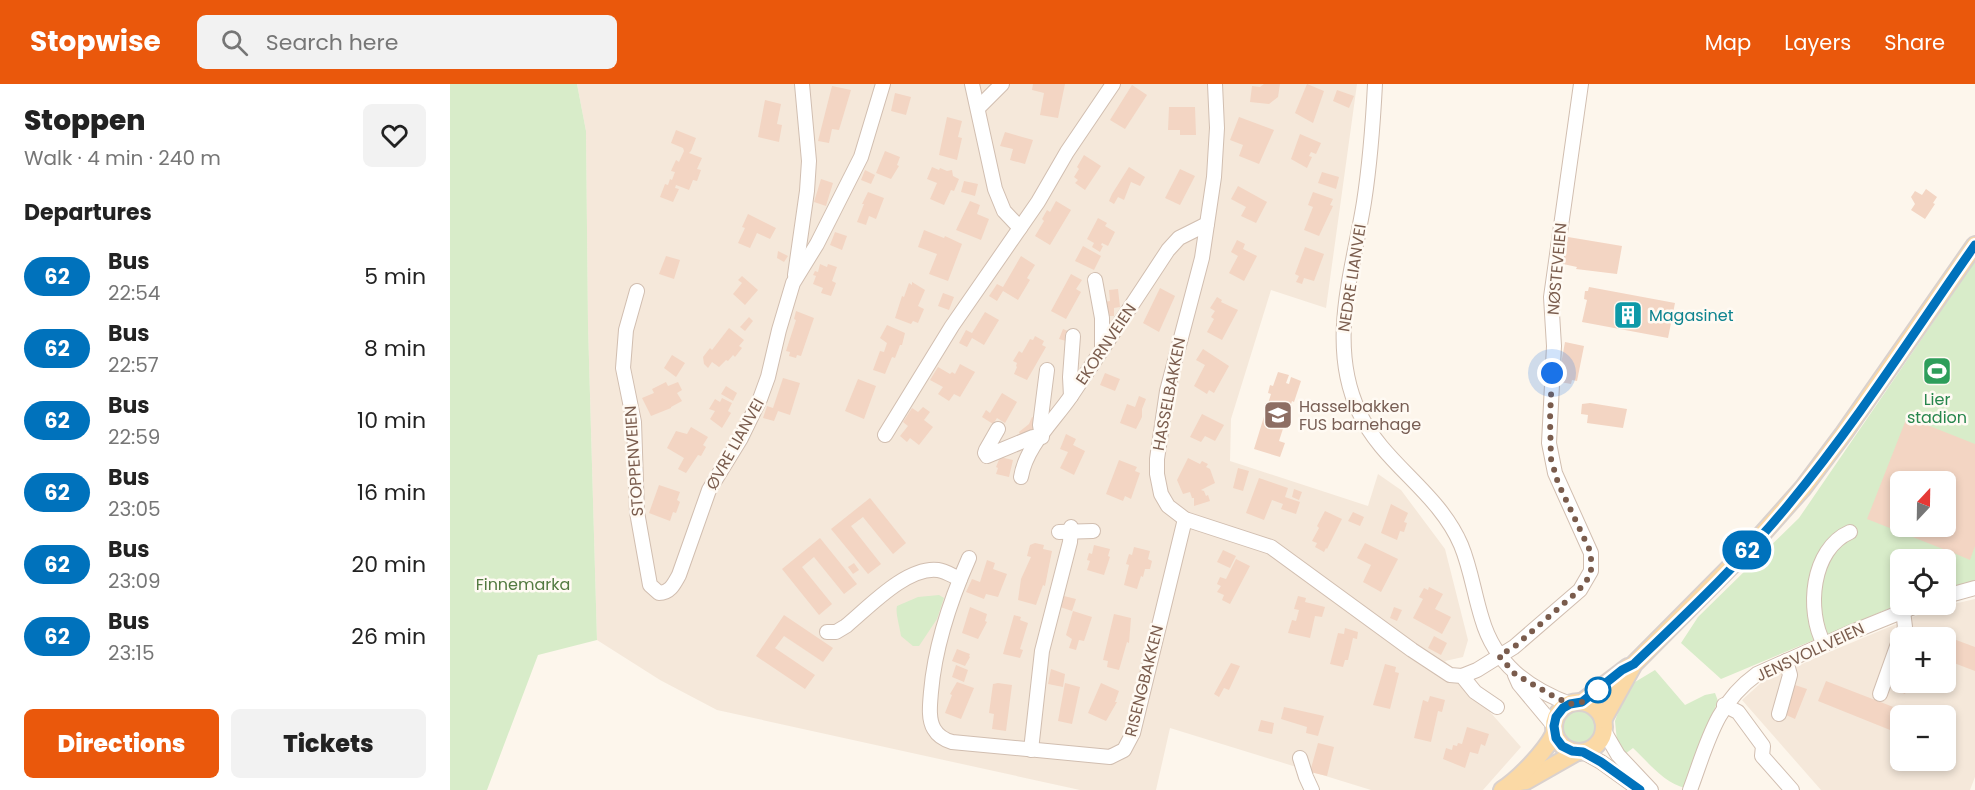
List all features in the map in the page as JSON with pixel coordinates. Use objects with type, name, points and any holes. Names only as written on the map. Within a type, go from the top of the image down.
[{"type":"main road","points":[[1508,787],[1526,781],[1598,744],[1616,692],[1634,664],[1755,542],[1803,488],[1975,245]]},
{"type":"main road","points":[[1508,787],[1544,750],[1554,730],[1559,712],[1634,664]]},
{"type":"main road","points":[[1576,703],[1594,707],[1603,725]]},
{"type":"main road","points":[[1554,730],[1562,746],[1580,752]]},
{"type":"street","name":"ØVRE LIANVEI","points":[[659,593],[668,591],[679,575],[709,490],[741,438],[756,409],[768,377],[793,282],[807,191],[808,161],[802,84]]},
{"type":"street","name":"ØVRE LIANVEI","points":[[793,282],[817,244],[861,157],[884,84]]},
{"type":"street","points":[[972,84],[996,192],[1004,211],[1020,228]]},
{"type":"street","points":[[978,108],[1002,84]]},
{"type":"street","points":[[885,435],[952,326],[1038,202],[1093,111],[1113,84]]},
{"type":"street","name":"HASSELBAKKEN","points":[[1215,84],[1217,128],[1207,224],[1202,260],[1167,391],[1157,459],[1161,494],[1168,506],[1185,519],[1271,547],[1412,650],[1450,675],[1462,676],[1475,692],[1497,707]]},
{"type":"street","name":"NEDRE LIANVEI","points":[[1375,84],[1366,189],[1343,327],[1343,351],[1349,386],[1358,411],[1374,438],[1428,494],[1455,533],[1465,557],[1485,629],[1499,656],[1515,674],[1553,696],[1576,703]]},
{"type":"street","name":"NØSTEVEIEN","points":[[1499,656],[1514,647],[1580,590],[1589,577],[1592,566],[1587,544],[1555,473],[1550,443],[1554,346],[1551,297],[1581,84]]},
{"type":"street","name":"EKORNVEIEN","points":[[1021,477],[1023,464],[1168,250],[1179,238],[1207,224]]},
{"type":"street","points":[[1095,280],[1102,318],[1102,348]]},
{"type":"street","name":"STOPPENVEIEN","points":[[636,291],[626,330],[623,368],[634,422],[637,512],[650,585],[659,593]]},
{"type":"street","points":[[1071,396],[1073,336]]},
{"type":"street","points":[[998,429],[986,450],[987,456],[1033,436],[1042,437],[1040,425],[1047,370]]},
{"type":"street","name":"RISENGBAKKEN","points":[[969,558],[936,655],[930,706],[932,724],[938,735],[952,742],[1110,757],[1124,750],[1133,732],[1185,519]]},
{"type":"street","points":[[1031,750],[1042,651],[1070,542],[1067,530],[1093,531]]},
{"type":"street","points":[[1824,644],[1817,628],[1816,581],[1836,540],[1850,532]]},
{"type":"street","points":[[827,632],[836,632],[846,626],[900,582],[918,572],[930,569],[941,570],[960,579]]},
{"type":"street","points":[[1956,593],[1975,588]]},
{"type":"street","name":"JENSVOLLVEIEN","points":[[1690,790],[1709,736],[1724,705],[1749,680],[1786,661],[1893,615]]},
{"type":"street","points":[[1462,676],[1471,674],[1499,656]]},
{"type":"street","points":[[1779,714],[1790,675],[1786,661]]},
{"type":"street","points":[[1880,694],[1890,667]]},
{"type":"street","name":"NEDRE LIANVEI","points":[[1515,674],[1519,684],[1554,730]]},
{"type":"street","points":[[1724,705],[1738,712],[1763,746],[1762,756],[1792,790]]},
{"type":"street","points":[[1603,725],[1618,755],[1650,790]]},
{"type":"street","points":[[1580,752],[1601,762],[1640,790]]},
{"type":"street","points":[[1300,758],[1305,777],[1312,790]]},
{"type":"shaded area","points":[[577,84],[1357,84],[1326,308],[1271,290],[1231,419],[1230,461],[1368,506],[1378,474],[1401,490],[1445,549],[1468,640],[1463,657],[1445,661],[1521,747],[1483,790],[1371,790],[1170,728],[1156,790],[1080,790],[717,710],[660,680],[597,640],[588,325],[586,131]]},
{"type":"shaded area","points":[[1975,599],[1975,777],[1970,790],[1821,790],[1742,700],[1762,682],[1918,615],[1956,615],[1956,603]]},
{"type":"green space","name":"Finnemarka","points":[[450,84],[577,84],[586,131],[588,325],[597,640],[538,655],[487,790],[450,790]]},
{"type":"green space","name":"Lier stadion","points":[[1975,261],[1975,581],[1956,586],[1956,549],[1890,549],[1890,608],[1721,679],[1681,643],[1698,617],[1799,518]]},
{"type":"green space","points":[[939,595],[944,598],[937,619],[919,646],[913,646],[901,636],[897,606],[918,597]]},
{"type":"green space","points":[[1655,670],[1685,705],[1705,695],[1715,693],[1718,701],[1695,756],[1685,788],[1663,777],[1633,748],[1625,754],[1617,741],[1615,721],[1622,701],[1635,682]]},
{"type":"green space","points":[[1578,710],[1590,715],[1595,727],[1590,739],[1578,744],[1566,739],[1561,727],[1566,715]]},
{"type":"building","points":[[1033,84],[1065,84],[1058,118],[1040,115],[1044,93],[1032,90]]},
{"type":"building","points":[[1264,84],[1280,84],[1278,97],[1269,104],[1250,102],[1252,86],[1260,87]]},
{"type":"building","points":[[1307,84],[1324,91],[1313,123],[1295,113]]},
{"type":"building","points":[[1132,85],[1147,95],[1125,129],[1110,120]]},
{"type":"building","points":[[832,86],[851,90],[839,130],[832,129],[829,143],[818,141]]},
{"type":"building","points":[[1337,90],[1354,96],[1349,108],[1333,101]]},
{"type":"building","points":[[895,93],[911,97],[906,115],[891,111]]},
{"type":"building","points":[[765,100],[781,104],[777,124],[782,125],[779,142],[758,137]]},
{"type":"building","points":[[1169,107],[1195,107],[1196,135],[1180,135],[1180,130],[1168,130]]},
{"type":"building","points":[[947,117],[962,121],[958,137],[962,138],[957,160],[939,155]]},
{"type":"building","points":[[1239,117],[1274,130],[1259,164],[1239,156],[1243,145],[1230,140]]},
{"type":"building","points":[[676,130],[696,138],[689,153],[702,158],[697,169],[701,170],[697,181],[693,180],[689,190],[676,185],[675,188],[679,189],[673,202],[660,197],[665,184],[668,185],[670,179],[672,180],[675,172],[671,171],[676,160],[679,162],[684,151],[683,148],[671,143]]},
{"type":"building","points":[[1005,132],[1033,140],[1025,164],[1010,160],[1013,149],[1000,146]]},
{"type":"building","points":[[1300,134],[1321,143],[1316,154],[1311,152],[1309,156],[1312,157],[1307,168],[1291,159]]},
{"type":"building","points":[[885,151],[900,157],[897,165],[899,166],[891,179],[876,173]]},
{"type":"building","points":[[1084,155],[1101,166],[1085,190],[1075,183],[1078,180],[1074,177]]},
{"type":"building","points":[[932,167],[939,170],[940,168],[947,171],[952,170],[953,176],[959,179],[944,205],[930,199],[937,183],[927,179]]},
{"type":"building","points":[[1129,167],[1145,177],[1140,186],[1131,182],[1124,200],[1118,197],[1114,204],[1109,201]]},
{"type":"building","points":[[1180,169],[1195,176],[1180,205],[1165,198]]},
{"type":"building","points":[[865,170],[875,175],[871,184],[861,180]]},
{"type":"building","points":[[1322,172],[1339,177],[1336,189],[1318,183]]},
{"type":"building","points":[[821,179],[833,183],[826,206],[814,202]]},
{"type":"building","points":[[964,181],[978,184],[975,196],[961,192]]},
{"type":"building","points":[[1238,186],[1267,202],[1256,223],[1241,216],[1246,207],[1231,199]]},
{"type":"building","points":[[1926,189],[1937,197],[1925,219],[1911,210],[1915,204],[1911,197],[1915,191],[1922,195]]},
{"type":"building","points":[[868,192],[884,198],[876,219],[869,216],[866,225],[857,222]]},
{"type":"building","points":[[1313,192],[1333,199],[1330,205],[1333,206],[1319,236],[1304,230],[1313,207],[1308,205]]},
{"type":"building","points":[[970,201],[980,205],[977,214],[989,219],[981,240],[956,230]]},
{"type":"building","points":[[1056,201],[1071,210],[1050,245],[1035,236],[1044,221],[1042,219],[1047,210],[1050,212]]},
{"type":"building","points":[[748,214],[776,228],[770,239],[757,233],[750,248],[738,243]]},
{"type":"building","points":[[1098,218],[1107,223],[1105,226],[1115,232],[1108,246],[1102,243],[1100,252],[1092,247],[1094,243],[1087,239]]},
{"type":"building","points":[[924,230],[962,244],[948,281],[929,274],[937,254],[918,247]]},
{"type":"building","points":[[835,232],[847,236],[842,250],[830,245]]},
{"type":"building","points":[[1568,237],[1622,246],[1617,274],[1576,269],[1577,267],[1563,264]]},
{"type":"building","points":[[1237,240],[1245,244],[1243,249],[1257,256],[1244,281],[1229,273],[1238,256],[1231,252]]},
{"type":"building","points":[[1083,246],[1101,256],[1094,270],[1075,261]]},
{"type":"building","points":[[1305,247],[1324,254],[1314,281],[1304,278],[1302,284],[1296,282],[1299,276],[1295,274]]},
{"type":"building","points":[[778,251],[788,256],[784,262],[777,258]]},
{"type":"building","points":[[666,256],[680,260],[674,279],[659,274]]},
{"type":"building","points":[[1021,256],[1035,265],[1027,278],[1030,280],[1018,300],[1003,291],[997,301],[989,296],[997,284],[1003,287]]},
{"type":"building","points":[[820,264],[837,267],[832,281],[836,283],[831,296],[821,293],[823,288],[813,284],[816,276],[813,275],[815,271],[818,272]]},
{"type":"building","points":[[1071,274],[1082,280],[1076,289],[1081,292],[1066,319],[1051,311]]},
{"type":"building","points":[[742,276],[758,290],[745,305],[733,294],[742,283],[738,280]]},
{"type":"building","points":[[912,282],[925,290],[918,306],[924,309],[918,323],[913,321],[911,324],[895,318],[902,296],[904,297],[909,283],[912,285]]},
{"type":"building","name":"Magasinet","points":[[1589,287],[1675,303],[1668,338],[1582,322],[1587,300],[1584,299],[1585,291],[1588,291]]},
{"type":"building","points":[[1160,288],[1175,296],[1159,332],[1143,323]]},
{"type":"building","points":[[1118,289],[1120,307],[1114,308],[1114,316],[1106,316],[1104,302],[1110,301],[1109,290]]},
{"type":"building","points":[[943,293],[954,297],[949,310],[938,306]]},
{"type":"building","points":[[1217,297],[1222,300],[1221,302],[1238,310],[1222,340],[1207,332],[1214,319],[1211,317],[1215,311],[1210,308]]},
{"type":"building","points":[[796,311],[814,318],[801,356],[797,355],[796,358],[789,356],[790,352],[786,351],[796,320],[794,319]]},
{"type":"building","points":[[985,312],[999,320],[984,345],[972,338],[967,347],[959,343],[966,330],[972,333]]},
{"type":"building","points":[[749,317],[753,321],[745,331],[740,327]]},
{"type":"building","points":[[887,325],[905,333],[902,345],[895,358],[892,357],[885,374],[873,370],[880,351],[884,352],[887,343],[880,338]]},
{"type":"building","points":[[729,328],[744,340],[739,346],[742,348],[735,357],[733,355],[719,367],[712,362],[708,368],[704,364],[703,357],[710,348],[712,350]]},
{"type":"building","points":[[1063,329],[1070,332],[1066,341],[1059,339]]},
{"type":"building","points":[[1035,336],[1044,341],[1042,345],[1046,347],[1027,380],[1014,374],[1017,363],[1013,361],[1019,351],[1022,353],[1030,339],[1033,340]]},
{"type":"building","points":[[1565,342],[1584,346],[1577,381],[1572,380],[1571,384],[1560,382],[1562,375],[1559,375]]},
{"type":"building","points":[[1203,349],[1229,366],[1214,393],[1209,390],[1207,394],[1194,386],[1205,365],[1196,360]]},
{"type":"building","points":[[672,355],[685,363],[676,377],[664,368]]},
{"type":"building","points":[[960,364],[975,372],[960,397],[954,394],[949,401],[938,394],[943,387],[930,380],[938,367],[950,374],[952,372],[955,374]]},
{"type":"building","points":[[1278,372],[1289,375],[1286,383],[1289,384],[1291,377],[1301,381],[1279,441],[1285,443],[1280,457],[1254,449],[1271,394],[1268,393],[1270,385],[1273,386]]},
{"type":"building","points":[[1105,373],[1120,379],[1115,391],[1100,385]]},
{"type":"building","points":[[783,378],[800,383],[790,415],[778,411],[774,421],[763,418],[767,406],[773,408]]},
{"type":"building","points":[[858,379],[876,386],[864,419],[845,411]]},
{"type":"building","points":[[666,382],[668,386],[678,382],[682,390],[677,393],[682,401],[651,416],[642,398],[654,393],[652,389]]},
{"type":"building","points":[[726,386],[737,393],[733,401],[721,394]]},
{"type":"building","points":[[1002,393],[1017,402],[1005,423],[997,418],[993,424],[982,417],[986,410],[990,413]]},
{"type":"building","points":[[1139,396],[1146,399],[1142,417],[1136,429],[1120,423],[1127,404],[1135,407]]},
{"type":"building","points":[[722,398],[732,403],[728,411],[731,413],[722,428],[710,419],[715,411],[709,409],[715,399],[720,402]]},
{"type":"building","points":[[1590,403],[1627,409],[1623,428],[1587,423],[1588,415],[1581,414],[1582,404]]},
{"type":"building","points":[[923,407],[930,412],[924,420],[933,427],[919,445],[910,438],[907,442],[900,436],[908,426],[903,422],[912,408],[918,412]]},
{"type":"building","points":[[1202,414],[1224,425],[1215,441],[1205,436],[1201,442],[1190,437]]},
{"type":"building","points":[[1032,417],[1039,420],[1036,428],[1022,439],[1019,432],[1029,424]]},
{"type":"building","points":[[1907,417],[1975,444],[1975,546],[1970,560],[1956,554],[1956,549],[1943,549],[1913,537],[1956,537],[1956,471],[1890,471],[1890,528],[1867,519]]},
{"type":"building","points":[[691,427],[708,437],[703,445],[706,447],[701,456],[698,455],[686,473],[678,469],[684,458],[667,448],[676,431],[687,434]]},
{"type":"building","points":[[1066,434],[1076,439],[1073,445],[1085,451],[1074,475],[1060,468],[1068,452],[1060,449]]},
{"type":"building","points":[[1000,457],[1013,460],[1009,477],[996,474]]},
{"type":"building","points":[[1188,458],[1200,464],[1202,461],[1208,464],[1206,467],[1210,469],[1215,483],[1201,490],[1206,496],[1208,495],[1210,501],[1194,506],[1194,498],[1190,492],[1183,494],[1177,480]]},
{"type":"building","points":[[1119,460],[1137,467],[1135,471],[1140,473],[1131,499],[1125,496],[1123,501],[1106,494]]},
{"type":"building","points":[[1238,468],[1249,471],[1243,491],[1233,488]]},
{"type":"building","points":[[1259,478],[1288,488],[1285,497],[1300,502],[1296,514],[1281,509],[1283,504],[1272,500],[1264,520],[1246,513]]},
{"type":"building","points":[[659,485],[680,492],[677,500],[680,502],[670,521],[649,513]]},
{"type":"building","points":[[1294,489],[1302,492],[1299,500],[1292,497]]},
{"type":"building","points":[[870,498],[906,543],[893,554],[863,517],[851,526],[881,564],[868,574],[831,529]]},
{"type":"building","points":[[1391,504],[1408,513],[1404,522],[1407,523],[1404,532],[1400,531],[1397,540],[1381,533]]},
{"type":"building","points":[[1325,511],[1342,519],[1324,552],[1315,547],[1317,543],[1312,541]]},
{"type":"building","points":[[1353,512],[1364,517],[1360,526],[1348,521]]},
{"type":"building","points":[[820,538],[857,584],[844,594],[814,557],[802,567],[832,604],[819,615],[782,569]]},
{"type":"building","points":[[1035,543],[1044,545],[1043,549],[1052,551],[1045,586],[1043,585],[1036,605],[1018,600],[1021,579],[1031,557],[1027,556],[1030,545]]},
{"type":"building","points":[[1365,543],[1398,559],[1381,592],[1363,582],[1371,565],[1357,558]]},
{"type":"building","points":[[1094,545],[1110,549],[1104,575],[1087,570],[1090,561],[1087,560],[1089,553],[1092,554]]},
{"type":"building","points":[[1134,547],[1150,551],[1148,559],[1152,561],[1150,569],[1145,569],[1143,577],[1141,576],[1137,589],[1124,585],[1129,565],[1126,564]]},
{"type":"building","points":[[1223,550],[1236,556],[1230,568],[1217,562]]},
{"type":"building","points":[[1236,559],[1250,566],[1230,604],[1222,600],[1224,595],[1217,592],[1221,586],[1217,584],[1220,577],[1226,579]]},
{"type":"building","points":[[987,560],[995,563],[993,569],[1007,574],[998,597],[986,594],[984,599],[966,592],[972,579],[980,582]]},
{"type":"building","points":[[854,563],[859,570],[853,574],[848,567]]},
{"type":"building","points":[[1429,587],[1443,594],[1435,609],[1451,617],[1442,634],[1413,618],[1423,599],[1419,597],[1424,588],[1428,590]]},
{"type":"building","points":[[1064,596],[1076,599],[1072,611],[1060,607]]},
{"type":"building","points":[[1298,596],[1306,598],[1305,602],[1325,607],[1322,617],[1315,616],[1310,638],[1288,633],[1292,620],[1296,621],[1299,610],[1294,609]]},
{"type":"building","points":[[970,607],[987,614],[985,621],[987,622],[978,639],[962,633]]},
{"type":"building","points":[[1394,607],[1402,610],[1397,621],[1390,618]]},
{"type":"building","points":[[1073,611],[1092,617],[1084,641],[1079,640],[1076,650],[1069,648],[1072,639],[1066,635]]},
{"type":"building","points":[[1114,614],[1131,618],[1129,643],[1127,642],[1119,670],[1107,667],[1108,661],[1103,660]]},
{"type":"building","points":[[784,615],[833,648],[823,662],[784,636],[775,648],[815,675],[805,689],[756,656]]},
{"type":"building","points":[[1014,615],[1028,623],[1020,649],[1023,650],[1020,658],[1003,654]]},
{"type":"building","points":[[1345,628],[1358,632],[1357,639],[1353,638],[1348,660],[1345,660],[1343,667],[1330,664],[1338,633],[1344,634]]},
{"type":"building","points":[[1434,636],[1447,643],[1441,655],[1428,648]]},
{"type":"building","points":[[1956,640],[1975,647],[1975,671],[1956,664]]},
{"type":"building","points":[[957,649],[970,654],[965,666],[952,661]]},
{"type":"building","points":[[1231,663],[1240,666],[1229,690],[1224,688],[1219,697],[1214,694]]},
{"type":"building","points":[[1385,664],[1396,667],[1395,672],[1399,673],[1390,709],[1373,705]]},
{"type":"building","points":[[956,665],[968,670],[964,682],[952,677]]},
{"type":"building","points":[[1051,669],[1065,674],[1063,687],[1048,684]]},
{"type":"building","points":[[1826,681],[1890,706],[1890,730],[1818,701]]},
{"type":"building","points":[[957,682],[974,688],[961,719],[945,713],[952,695],[950,694]]},
{"type":"building","points":[[1065,683],[1080,687],[1072,724],[1058,721]]},
{"type":"building","points":[[1101,683],[1119,691],[1115,702],[1117,702],[1106,721],[1088,713]]},
{"type":"building","points":[[993,684],[1012,685],[1006,731],[992,729],[994,714],[989,713]]},
{"type":"building","points":[[1795,685],[1807,689],[1795,719],[1784,714]]},
{"type":"building","points":[[1430,696],[1445,700],[1442,712],[1438,711],[1431,742],[1414,738],[1423,700],[1428,702]]},
{"type":"building","points":[[1284,707],[1324,716],[1318,736],[1306,733],[1307,727],[1281,719]]},
{"type":"building","points":[[1261,720],[1274,723],[1272,734],[1258,731]]},
{"type":"building","points":[[1467,727],[1489,734],[1485,746],[1481,744],[1478,754],[1470,752],[1465,768],[1443,759],[1446,748],[1452,750],[1453,745],[1462,744]]},
{"type":"building","points":[[1318,743],[1334,747],[1327,776],[1310,772]]},
{"type":"bus line","name":"62","points":[[1640,790],[1601,762],[1583,752],[1572,751],[1562,746],[1554,734],[1556,717],[1559,712],[1570,704],[1582,702],[1622,670],[1634,664],[1787,507],[1844,433],[1975,245]]},
{"type":"place","name":"Magasinet","points":[[1628,315]]},
{"type":"place","name":"Lier stadion","points":[[1937,371]]},
{"type":"place","name":"Hasselbakken FUS barnehage","points":[[1278,415]]},
{"type":"route","points":[[1552,373],[1551,459],[1558,483],[1591,553],[1592,566],[1586,582],[1576,593],[1514,647],[1499,656],[1515,674],[1570,704],[1582,702],[1598,690]]}]
